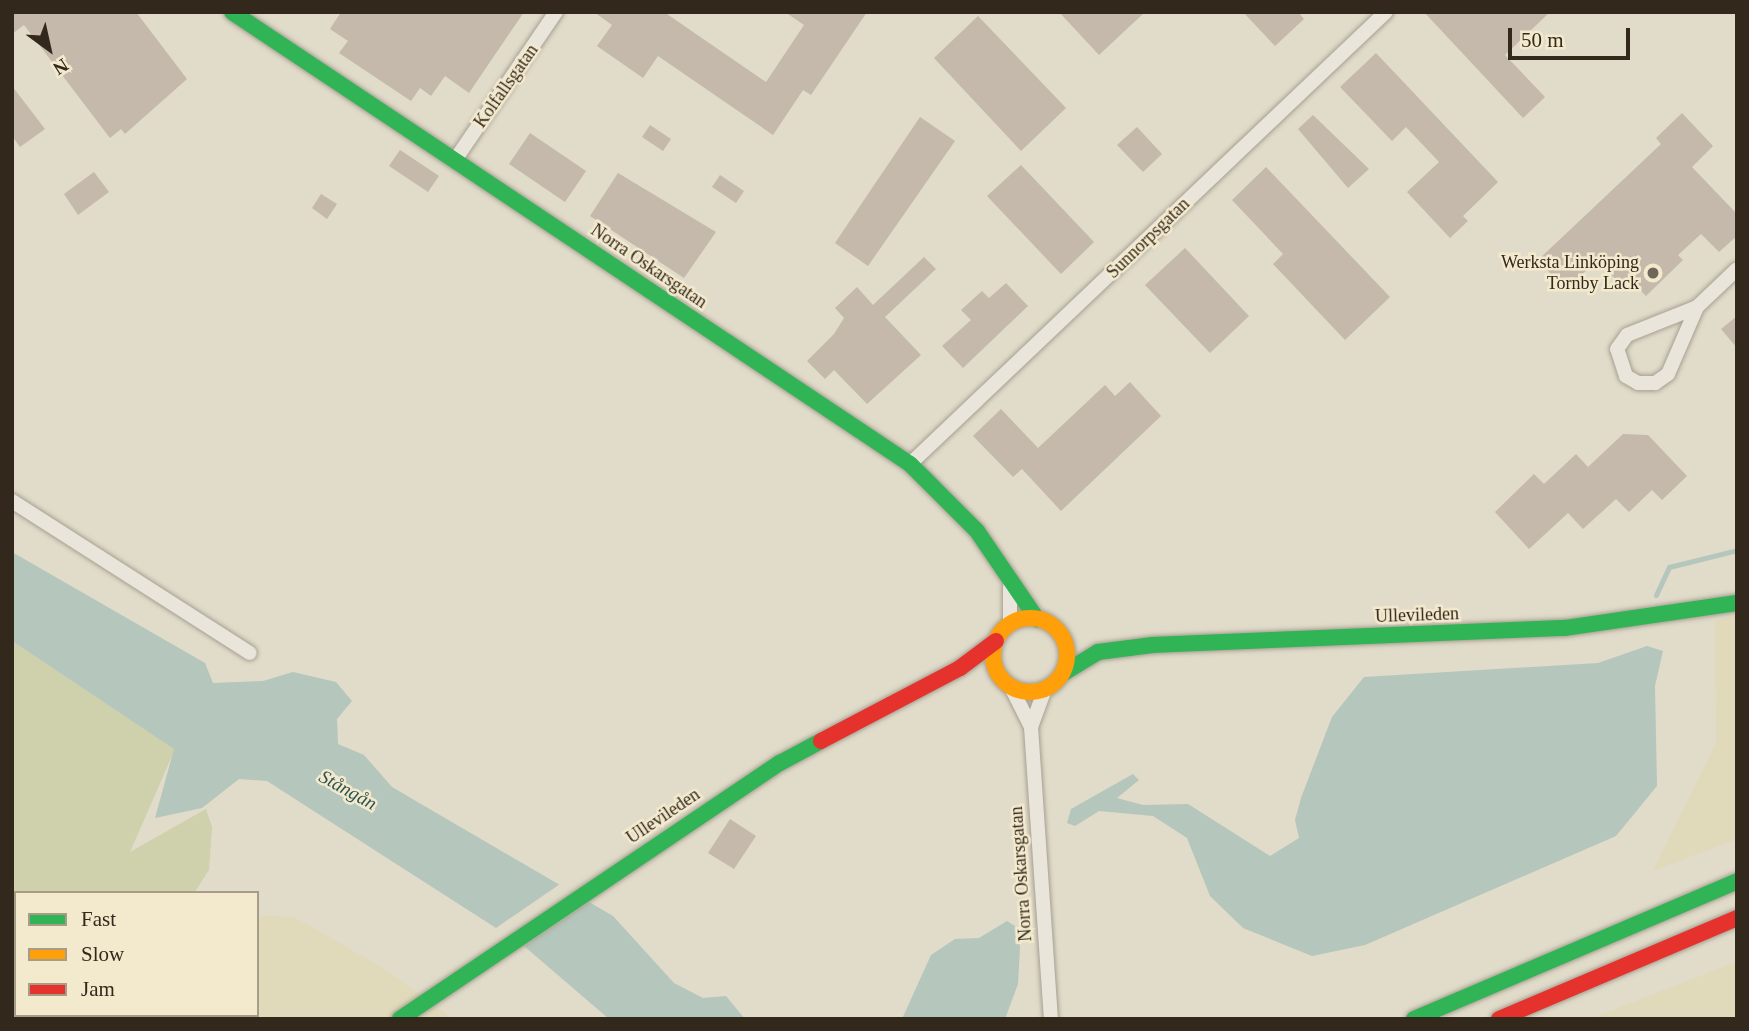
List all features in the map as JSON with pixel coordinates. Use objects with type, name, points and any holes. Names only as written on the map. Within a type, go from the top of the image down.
[{"type":"main road","name":"Norra Oskarsgatan","points":[[232,12],[910,464],[977,531],[1010,587],[1037,619]]},
{"type":"main road","name":"Ullevileden","points":[[1062,674],[1098,652],[1153,645],[1565,628],[1737,603]]},
{"type":"main road","points":[[960,668],[998,674],[1011,687],[1045,689],[1062,674],[1066,660],[1063,638],[1037,619],[1010,624],[996,641],[998,674]]},
{"type":"main road","name":"Ullevileden","points":[[1063,638],[1098,652]]},
{"type":"main road","name":"Ullevileden","points":[[400,1019],[659,842],[821,738],[960,668],[996,641]]},
{"type":"main road","points":[[1414,1019],[1737,881]]},
{"type":"main road","points":[[1499,1019],[1737,918]]},
{"type":"street","name":"Kolfallsgatan","points":[[454,160],[556,12]]},
{"type":"street","name":"Sunnorpsgatan","points":[[910,464],[1385,12]]},
{"type":"street","points":[[1697,307],[1668,374],[1655,383],[1626,376],[1617,349],[1627,335],[1697,307],[1737,269]]},
{"type":"street","points":[[12,501],[250,653]]},
{"type":"street","points":[[1010,587],[1010,624]]},
{"type":"street","name":"Norra Oskarsgatan","points":[[1011,687],[1031,727],[1051,1019]]},
{"type":"street","name":"Norra Oskarsgatan","points":[[1031,727],[1045,689]]},
{"type":"shaded area","points":[[1737,615],[1737,839],[1653,871],[1716,743],[1715,621]]},
{"type":"shaded area","points":[[262,915],[296,918],[385,969],[453,1019],[168,1019],[259,1017],[259,918]]},
{"type":"shaded area","points":[[1737,962],[1737,1019],[1590,1019],[1707,973]]},
{"type":"green space","points":[[12,641],[175,749],[130,852],[206,809],[212,827],[209,870],[195,891],[14,891],[14,1017],[57,1017],[12,1019]]},
{"type":"water","name":"Stångån","points":[[12,552],[205,663],[213,683],[263,681],[293,672],[336,682],[352,701],[337,719],[338,744],[364,755],[392,787],[613,916],[674,983],[703,998],[726,996],[745,1019],[609,1019],[524,946],[267,781],[239,779],[202,808],[155,818],[174,749],[12,641]]},
{"type":"water","points":[[1647,646],[1663,651],[1655,686],[1657,786],[1616,836],[1365,945],[1312,956],[1243,928],[1210,896],[1187,838],[1153,816],[1099,811],[1075,826],[1067,823],[1071,809],[1133,774],[1139,780],[1117,798],[1143,805],[1188,804],[1270,856],[1299,838],[1295,820],[1301,798],[1332,717],[1364,677],[1598,663]]},
{"type":"water","points":[[1007,921],[1015,926],[1020,947],[1018,984],[1005,1019],[902,1019],[931,955],[955,939],[979,938]]},
{"type":"pier","points":[[563,882],[592,900],[521,948],[493,930]]},
{"type":"building","points":[[12,12],[136,12],[187,79],[125,134],[121,129],[110,138],[24,25],[12,34]]},
{"type":"building","points":[[341,12],[524,12],[469,93],[445,76],[431,96],[420,88],[411,101],[339,53],[348,41],[330,29]]},
{"type":"building","points":[[594,12],[664,12],[766,82],[804,25],[785,12],[867,12],[811,95],[803,90],[773,135],[658,56],[643,78],[597,46],[612,25]]},
{"type":"building","points":[[1059,12],[1145,12],[1099,55]]},
{"type":"building","points":[[1243,12],[1298,12],[1304,19],[1275,46]]},
{"type":"building","points":[[1424,12],[1550,12],[1505,55],[1545,97],[1523,118]]},
{"type":"building","points":[[978,16],[1066,108],[1021,151],[934,58]]},
{"type":"building","points":[[1376,53],[1498,182],[1463,216],[1468,221],[1450,238],[1407,192],[1439,162],[1406,127],[1392,141],[1340,87]]},
{"type":"building","points":[[12,86],[45,129],[20,147],[12,136]]},
{"type":"building","points":[[1682,113],[1713,146],[1692,167],[1737,214],[1737,236],[1719,252],[1701,234],[1678,255],[1683,260],[1646,296],[1630,280],[1623,287],[1597,260],[1566,290],[1538,260],[1661,144],[1656,138]]},
{"type":"building","points":[[1313,115],[1369,169],[1348,188],[1298,129]]},
{"type":"building","points":[[920,117],[955,141],[868,266],[835,243]]},
{"type":"building","points":[[650,125],[671,139],[663,151],[642,137]]},
{"type":"building","points":[[1137,127],[1162,154],[1143,172],[1117,145]]},
{"type":"building","points":[[530,133],[586,171],[565,202],[509,164]]},
{"type":"building","points":[[400,150],[439,176],[428,192],[389,166]]},
{"type":"building","points":[[1021,165],[1094,242],[1061,274],[987,196]]},
{"type":"building","points":[[1266,167],[1390,297],[1345,340],[1273,264],[1283,254],[1232,200]]},
{"type":"building","points":[[94,172],[109,192],[78,215],[64,194]]},
{"type":"building","points":[[618,173],[716,232],[684,278],[590,216]]},
{"type":"building","points":[[720,175],[744,191],[736,203],[712,187]]},
{"type":"building","points":[[321,194],[337,204],[327,219],[312,208]]},
{"type":"building","points":[[1185,248],[1249,316],[1210,353],[1145,285]]},
{"type":"building","points":[[924,257],[936,269],[885,317],[921,355],[867,404],[834,370],[825,379],[807,361],[834,334],[844,318],[835,308],[857,287],[873,305]]},
{"type":"building","points":[[1006,283],[1028,306],[963,368],[942,346],[971,320],[961,310],[982,291],[989,298]]},
{"type":"building","points":[[1737,316],[1737,348],[1721,329]]},
{"type":"building","points":[[1130,382],[1161,416],[1061,511],[1022,469],[1013,477],[973,436],[1001,409],[1038,448],[1105,385],[1115,396]]},
{"type":"building","points":[[1623,434],[1648,435],[1687,476],[1662,500],[1652,490],[1629,512],[1616,499],[1583,529],[1568,513],[1529,549],[1495,512],[1534,474],[1544,484],[1576,454],[1588,467]]},
{"type":"building","points":[[730,819],[756,836],[734,869],[708,853]]},
{"type":"waterway","points":[[1656,595],[1669,567],[1737,550]]},
{"type":"traffic: fast","points":[[232,12],[910,464],[977,531],[1037,619]]},
{"type":"traffic: fast","points":[[1062,674],[1098,652],[1153,645],[1565,628],[1737,603]]},
{"type":"traffic: fast","points":[[400,1019],[780,763],[821,741]]},
{"type":"traffic: fast","points":[[1414,1019],[1737,881]]},
{"type":"traffic: slow","points":[[1030,618],[1044,621],[1056,629],[1064,641],[1067,655],[1064,669],[1056,681],[1044,689],[1030,692],[1016,689],[1004,681],[996,669],[993,655],[996,641],[1004,629],[1016,621],[1030,618]]},
{"type":"traffic: jam","points":[[821,741],[960,668],[996,641]]},
{"type":"traffic: jam","points":[[1499,1019],[1737,918]]},
{"type":"place","name":"Werksta Linköping Tornby Lack","points":[[1653,273]]}]
